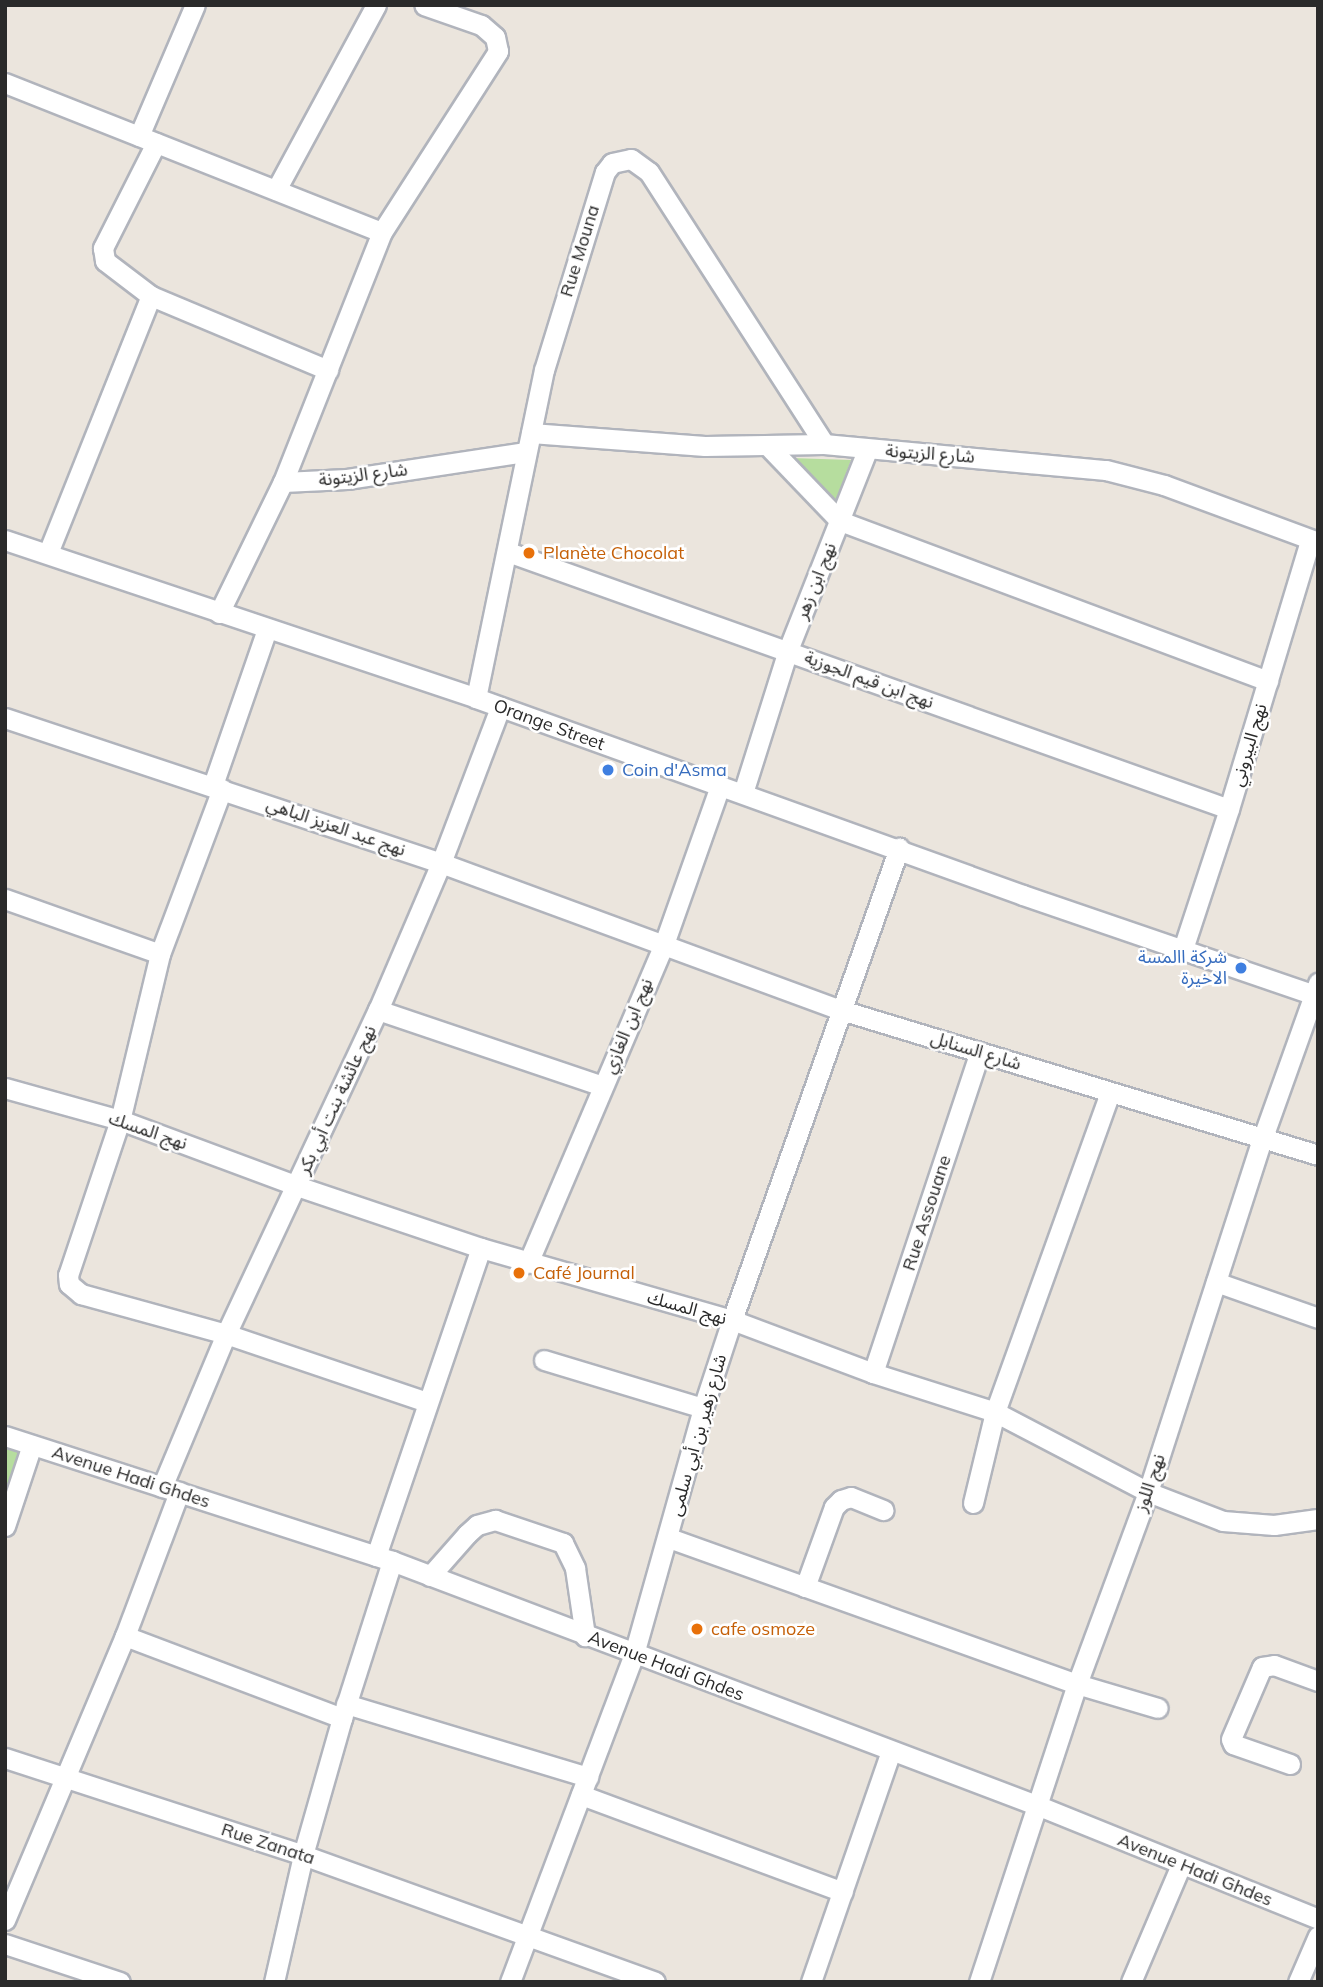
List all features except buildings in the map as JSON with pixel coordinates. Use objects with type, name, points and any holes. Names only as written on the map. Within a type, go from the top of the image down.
[{"type":"street","points":[[195,5],[147,139],[103,248],[104,261],[151,296],[328,370]]},
{"type":"street","points":[[276,190],[376,5]]},
{"type":"street","points":[[219,613],[283,482],[382,232],[498,51],[495,37],[481,25],[424,5]]},
{"type":"street","points":[[5,83],[382,232]]},
{"type":"street","name":"Rue Mouna","points":[[476,698],[544,370],[605,172],[612,163],[631,159],[649,172],[824,444]]},
{"type":"street","points":[[48,553],[151,296]]},
{"type":"street","name":"شارع الزيتونة","points":[[283,482],[347,479],[528,443],[705,446],[824,444],[867,450],[1008,459],[1106,471],[1164,485],[1314,541]]},
{"type":"street","points":[[768,446],[840,521],[1268,681]]},
{"type":"street","name":"نهج ابن زهر","points":[[743,793],[788,650],[867,450]]},
{"type":"street","name":"نهج البيروني","points":[[1183,950],[1314,541]]},
{"type":"street","name":"Orange Street","points":[[9,542],[476,698],[1183,950],[1316,991]]},
{"type":"street","name":"نهج ابن قيم الجوزية","points":[[508,552],[1229,809]]},
{"type":"street","points":[[267,629],[160,954],[120,1120],[68,1276],[69,1284],[81,1294],[226,1334],[427,1402]]},
{"type":"street","name":"نهج عائشة بنت أبي بكر","points":[[5,1920],[125,1636],[171,1489],[226,1334],[378,1010],[441,863],[500,708]]},
{"type":"street","name":"نهج عبد العزيز الباهي","points":[[5,718],[441,863],[664,944]]},
{"type":"street","name":"نهج ابن الغازي","points":[[528,1263],[664,944],[720,786]]},
{"type":"street","name":"شارع زهير بن أبي سلمى","points":[[510,1982],[634,1654],[669,1538],[703,1408],[899,848]]},
{"type":"street","points":[[5,899],[160,954]]},
{"type":"street","name":"شارع السنابل","points":[[664,944],[841,1010],[1318,1156]]},
{"type":"street","name":"نهج اللوز","points":[[979,1982],[1039,1807],[1077,1684],[1148,1492],[1263,1137],[1316,991]]},
{"type":"street","points":[[378,1010],[602,1086]]},
{"type":"street","name":"Rue Assouane","points":[[873,1373],[980,1052]]},
{"type":"street","name":"نهج المسك","points":[[5,1088],[120,1120],[297,1186],[528,1263],[732,1320],[873,1373],[995,1412],[1148,1492],[1223,1521],[1274,1525],[1318,1519]]},
{"type":"street","points":[[973,1503],[995,1412],[1110,1093]]},
{"type":"street","points":[[274,1982],[303,1855],[427,1402],[481,1248]]},
{"type":"street","points":[[1216,1282],[1318,1318]]},
{"type":"street","points":[[544,1360],[703,1408]]},
{"type":"street","name":"Avenue Hadi Ghdes","points":[[5,1436],[384,1559],[1039,1807],[1318,1919]]},
{"type":"street","points":[[5,1526],[32,1445]]},
{"type":"street","points":[[805,1587],[834,1507],[841,1500],[851,1497],[883,1510]]},
{"type":"street","points":[[430,1576],[477,1525],[495,1520],[563,1543],[575,1568],[585,1636]]},
{"type":"street","points":[[669,1538],[1077,1684],[1158,1708]]},
{"type":"street","points":[[125,1636],[344,1711],[585,1786],[843,1892]]},
{"type":"street","points":[[1290,1764],[1233,1744],[1231,1739],[1262,1667],[1274,1665],[1318,1681]]},
{"type":"street","points":[[811,1982],[891,1751]]},
{"type":"street","name":"Rue Zanata","points":[[5,1758],[303,1855],[655,1982]]},
{"type":"street","points":[[1131,1982],[1181,1865]]},
{"type":"street","points":[[1298,1982],[1318,1936]]},
{"type":"street","points":[[5,1944],[120,1982]]},
{"type":"green space","points":[[791,458],[851,460],[836,501]]},
{"type":"green space","points":[[5,1445],[27,1452],[5,1515]]},
{"type":"place","name":"Planète Chocolat","points":[[529,553]]},
{"type":"place","name":"Coin d'Asma","points":[[608,770]]},
{"type":"place","name":"شركة االمسة الاخيرة","points":[[1241,968]]},
{"type":"place","name":"Café Journal","points":[[519,1273]]},
{"type":"place","name":"cafe osmoze","points":[[697,1629]]}]
